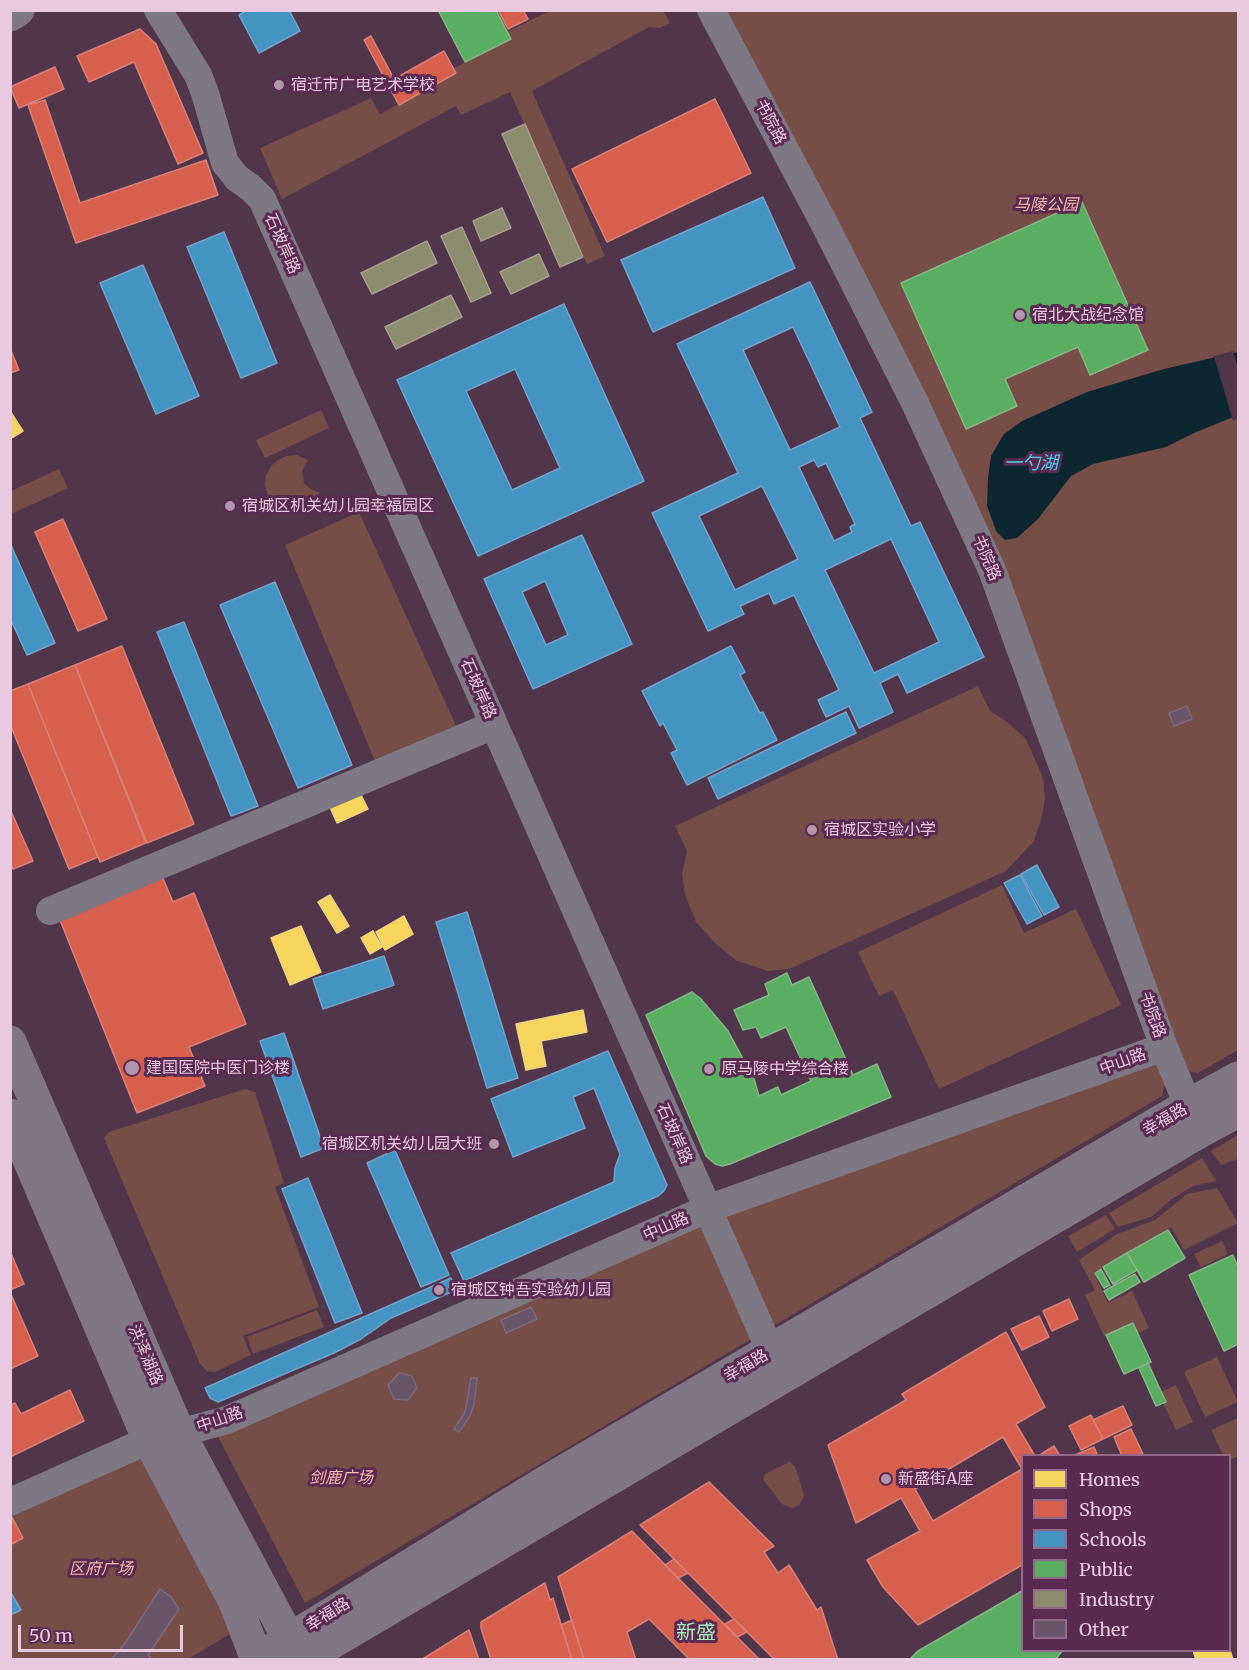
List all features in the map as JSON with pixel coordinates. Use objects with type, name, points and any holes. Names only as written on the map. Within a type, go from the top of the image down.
[{"type":"main road","points":[[10,15],[18,10]]},
{"type":"main road","name":"洪泽湖路","points":[[12,1048],[164,1436],[257,1659]]},
{"type":"main road","name":"幸福路","points":[[257,1659],[297,1653],[544,1483],[772,1367],[1193,1119],[1239,1078]]},
{"type":"main road","name":"幸福路","points":[[1193,1119],[1239,1111]]},
{"type":"main road","name":"洪泽湖路","points":[[10,1114],[164,1436],[297,1653]]},
{"type":"street","name":"石坡岸路","points":[[158,10],[198,75],[225,163],[237,178],[252,188],[262,199],[707,1209],[772,1367]]},
{"type":"street","name":"书院路","points":[[711,10],[825,225],[909,391],[992,570],[1164,1047],[1193,1119]]},
{"type":"street","points":[[50,911],[494,725]]},
{"type":"street","name":"中山路","points":[[10,1502],[164,1436],[227,1420],[707,1209],[1164,1047]]},
{"type":"green space","points":[[549,11],[663,11],[670,23],[660,28],[649,27],[532,91],[605,256],[587,264],[510,92],[461,115],[456,106],[282,199],[260,148],[371,98],[380,114],[456,73],[454,68],[510,40],[507,32]]},
{"type":"green space","name":"马陵公园","points":[[722,11],[1238,11],[1238,1050],[1198,1073],[1184,1070],[1012,601]]},
{"type":"green space","points":[[321,410],[329,428],[265,458],[256,440]]},
{"type":"green space","points":[[297,455],[308,460],[302,471],[304,483],[320,493],[314,504],[307,509],[289,512],[273,503],[268,495],[265,485],[266,475],[278,460]]},
{"type":"green space","points":[[59,469],[68,488],[11,514],[11,491]]},
{"type":"green space","points":[[359,512],[457,728],[375,761],[285,545]]},
{"type":"green space","points":[[978,686],[990,711],[1006,721],[1026,739],[1043,778],[1045,799],[1034,841],[1006,871],[789,969],[768,971],[737,961],[716,944],[696,922],[685,895],[682,874],[687,851],[675,826]]},
{"type":"green space","points":[[1002,885],[1024,933],[1076,909],[1121,1005],[939,1089],[893,990],[879,996],[858,952]]},
{"type":"green space","name":"剑鹿广场","points":[[1155,1061],[1165,1083],[1162,1096],[305,1603],[216,1433],[697,1225]]},
{"type":"green space","points":[[245,1089],[255,1092],[284,1183],[275,1187],[319,1307],[243,1336],[251,1355],[215,1372],[207,1371],[200,1364],[104,1138],[109,1132]]},
{"type":"green space","points":[[1238,1135],[1238,1159],[1221,1165],[1211,1151]]},
{"type":"green space","points":[[1202,1158],[1216,1181],[1193,1186],[1172,1199],[1151,1217],[1118,1227],[1109,1213]]},
{"type":"green space","points":[[1217,1188],[1238,1223],[1184,1250],[1171,1227],[1094,1272],[1108,1303],[1132,1291],[1149,1328],[1138,1333],[1133,1323],[1104,1336],[1085,1295],[1095,1290],[1079,1260],[1117,1234],[1155,1220],[1187,1194]]},
{"type":"green space","points":[[1106,1215],[1115,1229],[1077,1252],[1068,1236]]},
{"type":"green space","points":[[1222,1241],[1228,1254],[1201,1267],[1194,1254]]},
{"type":"green space","points":[[317,1310],[324,1327],[253,1354],[247,1337]]},
{"type":"green space","points":[[1217,1357],[1238,1402],[1205,1417],[1184,1372]]},
{"type":"green space","points":[[1176,1385],[1193,1422],[1176,1430],[1163,1403],[1161,1392]]},
{"type":"green space","points":[[1238,1418],[1238,1456],[1231,1460],[1231,1454],[1223,1454],[1211,1430]]},
{"type":"green space","name":"区府广场","points":[[137,1453],[235,1631],[188,1659],[11,1659],[10,1510]]},
{"type":"green space","points":[[789,1462],[795,1466],[804,1495],[800,1505],[791,1508],[782,1504],[763,1480],[765,1474]]},
{"type":"water","name":"一勺湖","points":[[1238,352],[1238,415],[1166,447],[1093,464],[1071,476],[1038,519],[1017,538],[1005,540],[996,531],[987,506],[988,478],[991,456],[1004,434],[1022,421],[1087,392],[1164,369]]},
{"type":"pier","points":[[1233,351],[1238,368],[1238,418],[1233,421],[1214,356]]},
{"type":"building: Homes","points":[[10,411],[23,431],[10,439]]},
{"type":"building: Homes","points":[[359,791],[368,809],[337,823],[329,805]]},
{"type":"building: Homes","points":[[330,895],[349,926],[337,933],[318,902]]},
{"type":"building: Homes","points":[[404,916],[413,934],[385,950],[376,932]]},
{"type":"building: Homes","points":[[301,926],[321,972],[290,985],[271,938]]},
{"type":"building: Homes","points":[[373,931],[382,947],[370,954],[361,938]]},
{"type":"building: Homes","points":[[583,1010],[587,1032],[541,1041],[546,1066],[526,1070],[516,1024]]},
{"type":"building: Homes","points":[[1194,1652],[1231,1652],[1233,1660],[1196,1660]]},
{"type":"building: Shops","points":[[498,10],[523,10],[528,19],[508,29]]},
{"type":"building: Shops","points":[[140,29],[156,44],[203,153],[178,164],[134,62],[89,82],[77,56]]},
{"type":"building: Shops","points":[[371,36],[393,77],[386,81],[364,40]]},
{"type":"building: Shops","points":[[444,51],[456,73],[399,105],[387,83]]},
{"type":"building: Shops","points":[[55,67],[64,89],[19,108],[10,87]]},
{"type":"building: Shops","points":[[715,99],[751,173],[607,242],[572,169]]},
{"type":"building: Shops","points":[[45,100],[80,203],[206,160],[218,195],[76,243],[28,105]]},
{"type":"building: Shops","points":[[10,348],[19,370],[10,373]]},
{"type":"building: Shops","points":[[63,519],[107,619],[78,631],[35,532]]},
{"type":"building: Shops","points":[[122,646],[194,824],[147,843],[75,665]]},
{"type":"building: Shops","points":[[75,665],[146,843],[100,862],[28,684]]},
{"type":"building: Shops","points":[[28,684],[98,857],[69,869],[10,724],[10,691]]},
{"type":"building: Shops","points":[[10,809],[33,861],[13,869],[10,863]]},
{"type":"building: Shops","points":[[161,874],[173,902],[194,893],[246,1024],[189,1047],[205,1086],[137,1113],[58,915]]},
{"type":"building: Shops","points":[[10,1251],[24,1284],[10,1290]]},
{"type":"building: Shops","points":[[10,1292],[38,1356],[10,1369]]},
{"type":"building: Shops","points":[[1069,1299],[1078,1319],[1052,1331],[1043,1311]]},
{"type":"building: Shops","points":[[1039,1316],[1049,1337],[1022,1350],[1011,1329]]},
{"type":"building: Shops","name":"新盛街A座","points":[[1006,1332],[1045,1407],[1016,1424],[1034,1454],[1021,1454],[1021,1467],[1003,1437],[915,1489],[933,1521],[1021,1470],[1021,1566],[918,1625],[883,1587],[867,1560],[920,1531],[901,1498],[856,1523],[828,1445],[906,1400],[902,1394]]},
{"type":"building: Shops","points":[[70,1390],[84,1421],[10,1457],[10,1405],[15,1403],[21,1414]]},
{"type":"building: Shops","points":[[1123,1406],[1132,1425],[1103,1439],[1093,1420]]},
{"type":"building: Shops","points":[[1091,1415],[1103,1439],[1081,1450],[1069,1426]]},
{"type":"building: Shops","points":[[1131,1429],[1143,1454],[1121,1454],[1114,1437]]},
{"type":"building: Shops","points":[[1054,1446],[1059,1454],[1041,1454]]},
{"type":"building: Shops","points":[[1094,1447],[1097,1454],[1077,1454]]},
{"type":"building: Shops","points":[[709,1482],[774,1546],[764,1552],[778,1573],[789,1565],[817,1610],[821,1607],[838,1660],[775,1660],[640,1525]]},
{"type":"building: Shops","points":[[12,1517],[23,1538],[12,1544],[10,1541]]},
{"type":"building: Shops","points":[[632,1531],[760,1660],[690,1660],[649,1619],[627,1632],[636,1660],[584,1660],[558,1577]]},
{"type":"building: Shops","points":[[674,1559],[688,1573],[678,1578],[665,1565]]},
{"type":"building: Shops","points":[[545,1583],[550,1600],[553,1598],[572,1660],[491,1660],[481,1622]]},
{"type":"building: Shops","points":[[734,1619],[747,1632],[737,1637],[725,1624]]},
{"type":"building: Shops","points":[[572,1620],[584,1660],[572,1660],[561,1625]]},
{"type":"building: Shops","points":[[469,1630],[479,1660],[421,1660]]},
{"type":"building: Schools","points":[[247,10],[289,10],[300,31],[259,53],[239,15]]},
{"type":"building: Schools","points":[[763,197],[795,268],[653,332],[621,260]]},
{"type":"building: Schools","points":[[224,232],[277,363],[241,378],[187,247]]},
{"type":"building: Schools","points":[[143,265],[199,396],[156,414],[100,283]]},
{"type":"building: Schools","points":[[810,282],[872,412],[860,418],[911,526],[920,522],[984,657],[907,693],[898,674],[880,683],[893,712],[859,728],[849,706],[826,717],[818,700],[839,690],[794,595],[774,604],[769,593],[740,606],[744,614],[708,631],[652,513],[738,473],[677,344]],"holes":[[[793,327],[840,427],[790,450],[743,350]],[[814,460],[818,467],[826,463],[855,524],[850,527],[852,532],[834,541],[799,467]],[[762,486],[798,559],[735,590],[699,516]],[[891,539],[939,642],[874,673],[825,570]]]},
{"type":"building: Schools","points":[[564,304],[644,481],[478,556],[397,380]],"holes":[[[515,369],[560,468],[512,490],[466,391]]]},
{"type":"building: Schools","points":[[582,535],[632,644],[533,689],[484,579]],"holes":[[[545,581],[568,635],[546,645],[522,592]]]},
{"type":"building: Schools","points":[[10,543],[55,643],[27,655],[10,618]]},
{"type":"building: Schools","points":[[275,582],[352,765],[298,788],[220,605]]},
{"type":"building: Schools","points":[[184,622],[258,806],[231,816],[157,632]]},
{"type":"building: Schools","points":[[731,646],[745,672],[740,675],[777,740],[687,785],[671,753],[677,750],[663,723],[660,726],[642,691]]},
{"type":"building: Schools","points":[[846,712],[856,733],[718,799],[708,778]]},
{"type":"building: Schools","points":[[1037,865],[1059,907],[1044,915],[1021,874]]},
{"type":"building: Schools","points":[[1020,875],[1042,916],[1027,924],[1004,883]]},
{"type":"building: Schools","points":[[467,912],[518,1078],[487,1088],[436,922]]},
{"type":"building: Schools","points":[[384,956],[394,985],[323,1009],[313,979]]},
{"type":"building: Schools","points":[[284,1033],[324,1148],[301,1157],[260,1041]]},
{"type":"building: Schools","points":[[608,1051],[667,1185],[664,1191],[658,1196],[464,1281],[451,1253],[614,1182],[615,1168],[620,1154],[594,1088],[573,1097],[585,1128],[513,1157],[491,1099]]},
{"type":"building: Schools","points":[[395,1150],[449,1275],[421,1287],[367,1163]]},
{"type":"building: Schools","points":[[308,1178],[362,1313],[335,1323],[282,1189]]},
{"type":"building: Schools","points":[[451,1278],[456,1290],[391,1318],[361,1339],[334,1353],[218,1402],[210,1398],[205,1388]]},
{"type":"building: Schools","points":[[10,1591],[21,1610],[10,1615]]},
{"type":"building: Public","points":[[438,10],[496,10],[511,39],[465,62]]},
{"type":"building: Public","points":[[1082,202],[1148,350],[1090,375],[1078,347],[1005,379],[1017,406],[966,429],[901,283]]},
{"type":"building: Public","name":"原马陵中学综合楼","points":[[787,973],[792,985],[809,977],[853,1075],[877,1064],[891,1097],[730,1164],[722,1166],[715,1164],[706,1156],[646,1015],[692,992],[701,999],[728,1031],[754,1079],[759,1096],[778,1087],[781,1095],[811,1081],[786,1027],[761,1038],[756,1027],[743,1030],[734,1010],[769,995],[765,984]]},
{"type":"building: Public","points":[[1168,1230],[1185,1258],[1144,1282],[1127,1253]]},
{"type":"building: Public","points":[[1127,1253],[1137,1270],[1113,1284],[1103,1267]]},
{"type":"building: Public","points":[[1233,1255],[1238,1267],[1238,1344],[1224,1351],[1189,1275]]},
{"type":"building: Public","points":[[1101,1269],[1110,1285],[1104,1288],[1095,1273]]},
{"type":"building: Public","points":[[1135,1274],[1140,1282],[1109,1300],[1104,1291]]},
{"type":"building: Public","points":[[1133,1323],[1151,1362],[1124,1374],[1106,1335]]},
{"type":"building: Public","points":[[1148,1363],[1166,1402],[1156,1406],[1139,1368]]},
{"type":"building: Public","points":[[1021,1592],[1021,1652],[1061,1652],[1055,1660],[910,1659],[918,1651]]},
{"type":"building: Industry","points":[[525,124],[583,257],[560,267],[502,134]]},
{"type":"building: Industry","points":[[502,208],[511,228],[481,241],[473,221]]},
{"type":"building: Industry","points":[[462,227],[491,293],[471,302],[441,236]]},
{"type":"building: Industry","points":[[427,241],[437,263],[372,294],[361,273]]},
{"type":"building: Industry","points":[[539,254],[549,276],[511,294],[500,272]]},
{"type":"building: Industry","points":[[451,295],[462,317],[396,349],[385,327]]},
{"type":"building: Other","points":[[1187,706],[1192,719],[1174,726],[1169,713]]},
{"type":"building: Other","points":[[531,1307],[537,1319],[506,1333],[501,1320]]},
{"type":"building: Other","points":[[399,1373],[412,1376],[417,1388],[408,1400],[394,1399],[388,1385]]},
{"type":"building: Other","points":[[471,1378],[477,1378],[474,1405],[470,1416],[459,1432],[454,1429],[465,1412]]},
{"type":"building: Other","points":[[160,1589],[171,1597],[179,1609],[148,1655],[153,1660],[111,1660],[126,1642]]},
{"type":"place","name":"宿迁市广电艺术学校","points":[[279,85]]},
{"type":"place","name":"宿北大战纪念馆","points":[[1020,315]]},
{"type":"place","name":"宿城区机关幼儿园幸福园区","points":[[230,506]]},
{"type":"place","name":"宿城区实验小学","points":[[812,830]]},
{"type":"place","name":"建国医院中医门诊楼","points":[[132,1068]]},
{"type":"place","name":"原马陵中学综合楼","points":[[709,1069]]},
{"type":"place","name":"宿城区机关幼儿园大班","points":[[494,1144]]},
{"type":"place","name":"宿城区钟吾实验幼儿园","points":[[439,1290]]},
{"type":"place","name":"新盛街A座","points":[[886,1479]]},
{"type":"district","name":"新盛","points":[[696,1633]]}]
